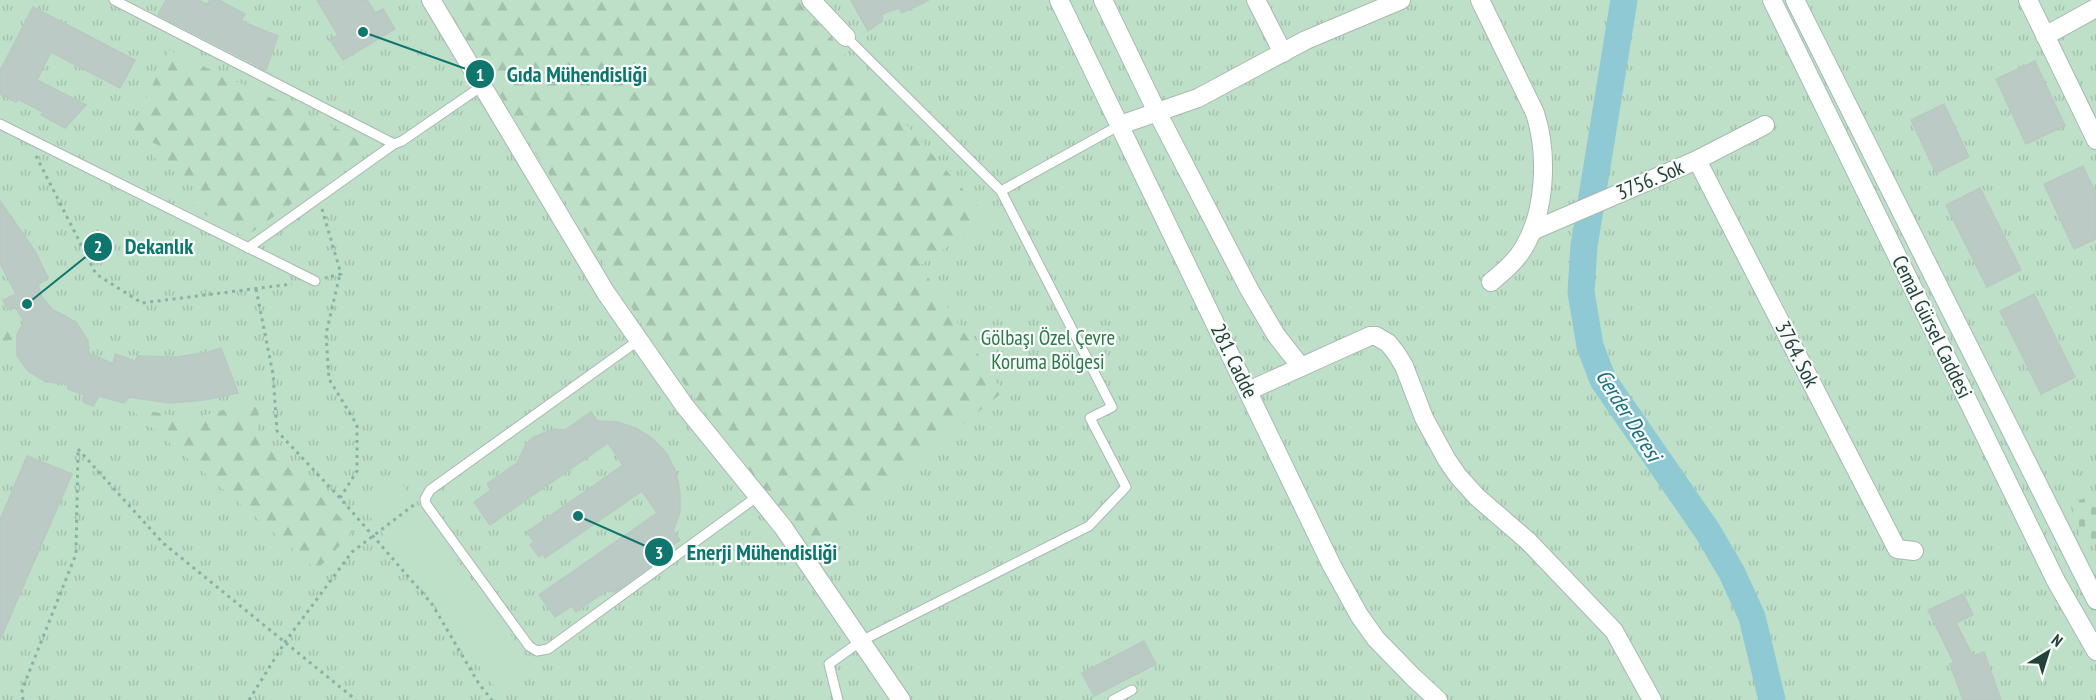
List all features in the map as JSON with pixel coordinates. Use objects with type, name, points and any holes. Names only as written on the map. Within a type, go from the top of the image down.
[{"type":"street","points":[[431,0],[606,293],[684,405],[783,528],[901,700]]},
{"type":"street","points":[[812,0],[846,37]]},
{"type":"street","name":"281. Cadde","points":[[1059,0],[1332,566],[1359,615],[1388,652],[1438,700]]},
{"type":"street","points":[[1103,0],[1122,35],[1157,112],[1249,289],[1276,335],[1301,367]]},
{"type":"street","points":[[1256,0],[1283,53]]},
{"type":"street","points":[[1120,125],[1198,98],[1306,40],[1401,0]]},
{"type":"street","points":[[1480,0],[1535,113],[1540,129],[1542,189],[1538,213],[1524,248],[1514,262],[1491,282]]},
{"type":"street","name":"Cemal Gürsel Caddesi","points":[[1772,0],[1815,83],[1924,313],[2056,581],[2096,651]]},
{"type":"street","name":"Cemal Gürsel Caddesi","points":[[1796,0],[2096,600]]},
{"type":"street","points":[[2028,0],[2096,140]]},
{"type":"street","points":[[2045,36],[2096,8]]},
{"type":"street","name":"3756. Sok","points":[[1532,231],[1698,160],[1766,125]]},
{"type":"street","name":"3764. Sok","points":[[1698,160],[1905,550]]},
{"type":"street","points":[[1248,391],[1370,336],[1376,336],[1389,343],[1404,366],[1424,418],[1458,476],[1477,497],[1528,541],[1614,631],[1652,700]]},
{"type":"lane","points":[[114,0],[394,144]]},
{"type":"lane","points":[[838,700],[829,664],[861,641],[1089,525],[1126,487],[1090,418],[1112,407],[1001,190],[846,37]]},
{"type":"lane","points":[[248,248],[394,144],[402,141],[482,86]]},
{"type":"lane","points":[[0,124],[315,281]]},
{"type":"lane","points":[[1001,190],[1120,125]]},
{"type":"lane","points":[[639,340],[426,495],[426,504],[529,646],[537,651],[548,649],[758,496]]},
{"type":"lane","points":[[1113,700],[1132,690]]},
{"type":"path","points":[[27,138],[96,274],[142,303],[315,281],[340,274]]},
{"type":"path","points":[[318,198],[340,274],[326,334],[329,379],[357,425],[357,471],[340,498]]},
{"type":"path","points":[[256,289],[273,374],[277,431],[340,498],[432,604],[478,684],[492,700]]},
{"type":"path","points":[[23,700],[22,690],[76,554],[78,449],[163,543],[356,700]]},
{"type":"path","points":[[249,700],[285,642],[352,552],[426,495]]},
{"type":"green space","name":"Gölbaşı Özel Çevre Koruma Bölgesi","points":[[0,0],[2096,0],[2096,700],[0,700]]},
{"type":"green space","points":[[441,0],[797,0],[989,219],[920,265],[1003,392],[809,547],[651,339]]},
{"type":"green space","points":[[169,50],[373,146],[245,237],[192,207],[202,191],[152,156],[158,145],[130,133]]},
{"type":"green space","points":[[0,319],[10,322],[17,334],[5,343],[0,337]]},
{"type":"green space","points":[[259,400],[258,430],[353,531],[317,570],[128,407],[191,419]]},
{"type":"green space","points":[[397,477],[533,666],[498,691],[358,500]]},
{"type":"green space","points":[[2096,496],[2096,544],[2082,540],[2069,502]]},
{"type":"building","points":[[166,0],[199,0],[207,5],[210,0],[219,0],[245,14],[241,21],[278,36],[266,70],[158,15]]},
{"type":"building","points":[[317,0],[367,0],[375,13],[383,9],[395,29],[343,60],[330,40],[338,35]]},
{"type":"building","points":[[851,0],[929,0],[902,13],[899,8],[882,14],[882,21],[868,31]]},
{"type":"building","points":[[33,7],[135,60],[120,88],[51,52],[37,80],[86,105],[65,128],[41,115],[43,112],[18,99],[16,102],[0,94],[0,71]]},
{"type":"building","points":[[2035,61],[2065,126],[2026,144],[1996,79]]},
{"type":"building","points":[[1944,104],[1969,157],[1936,173],[1911,120]]},
{"type":"building","points":[[2083,166],[2096,194],[2096,239],[2074,249],[2044,184]]},
{"type":"building","points":[[1980,188],[2021,270],[1987,287],[1946,205]]},
{"type":"building","points":[[0,201],[35,251],[48,278],[38,285],[42,297],[53,310],[76,322],[88,341],[89,353],[113,364],[115,354],[135,361],[138,356],[177,357],[221,348],[238,393],[204,400],[170,403],[129,397],[124,403],[99,396],[93,406],[83,402],[84,395],[68,389],[67,384],[46,382],[28,371],[17,356],[17,334],[24,322],[16,308],[7,309],[3,300],[16,294],[0,263]]},
{"type":"building","points":[[2034,294],[2075,377],[2041,394],[2000,311]]},
{"type":"building","points":[[591,412],[597,421],[617,422],[636,428],[653,439],[667,454],[676,472],[680,492],[680,512],[673,531],[680,540],[654,558],[652,565],[615,592],[606,591],[576,612],[572,606],[555,617],[539,595],[657,513],[642,491],[545,558],[543,554],[539,557],[530,545],[534,542],[527,532],[623,465],[608,443],[490,525],[474,502],[491,490],[487,484],[517,463],[526,444],[534,437],[554,429],[565,430]]},
{"type":"building","points":[[27,456],[72,474],[0,640],[0,520]]},
{"type":"building","points":[[1963,594],[1973,615],[1956,623],[1973,656],[1984,652],[2001,700],[1963,700],[1950,664],[1954,663],[1928,610]]},
{"type":"building","points":[[1144,641],[1156,664],[1094,696],[1082,673]]},
{"type":"waterway","name":"Gerder Deresi","points":[[1624,0],[1584,246],[1581,292],[1590,346],[1603,380],[1708,532],[1732,573],[1752,617],[1772,700]]},
{"type":"place","name":"Gıda Mühendisliği","points":[[363,32]]},
{"type":"place","name":"Dekanlık","points":[[27,304]]},
{"type":"place","name":"Enerji Mühendisliği","points":[[578,516]]}]
